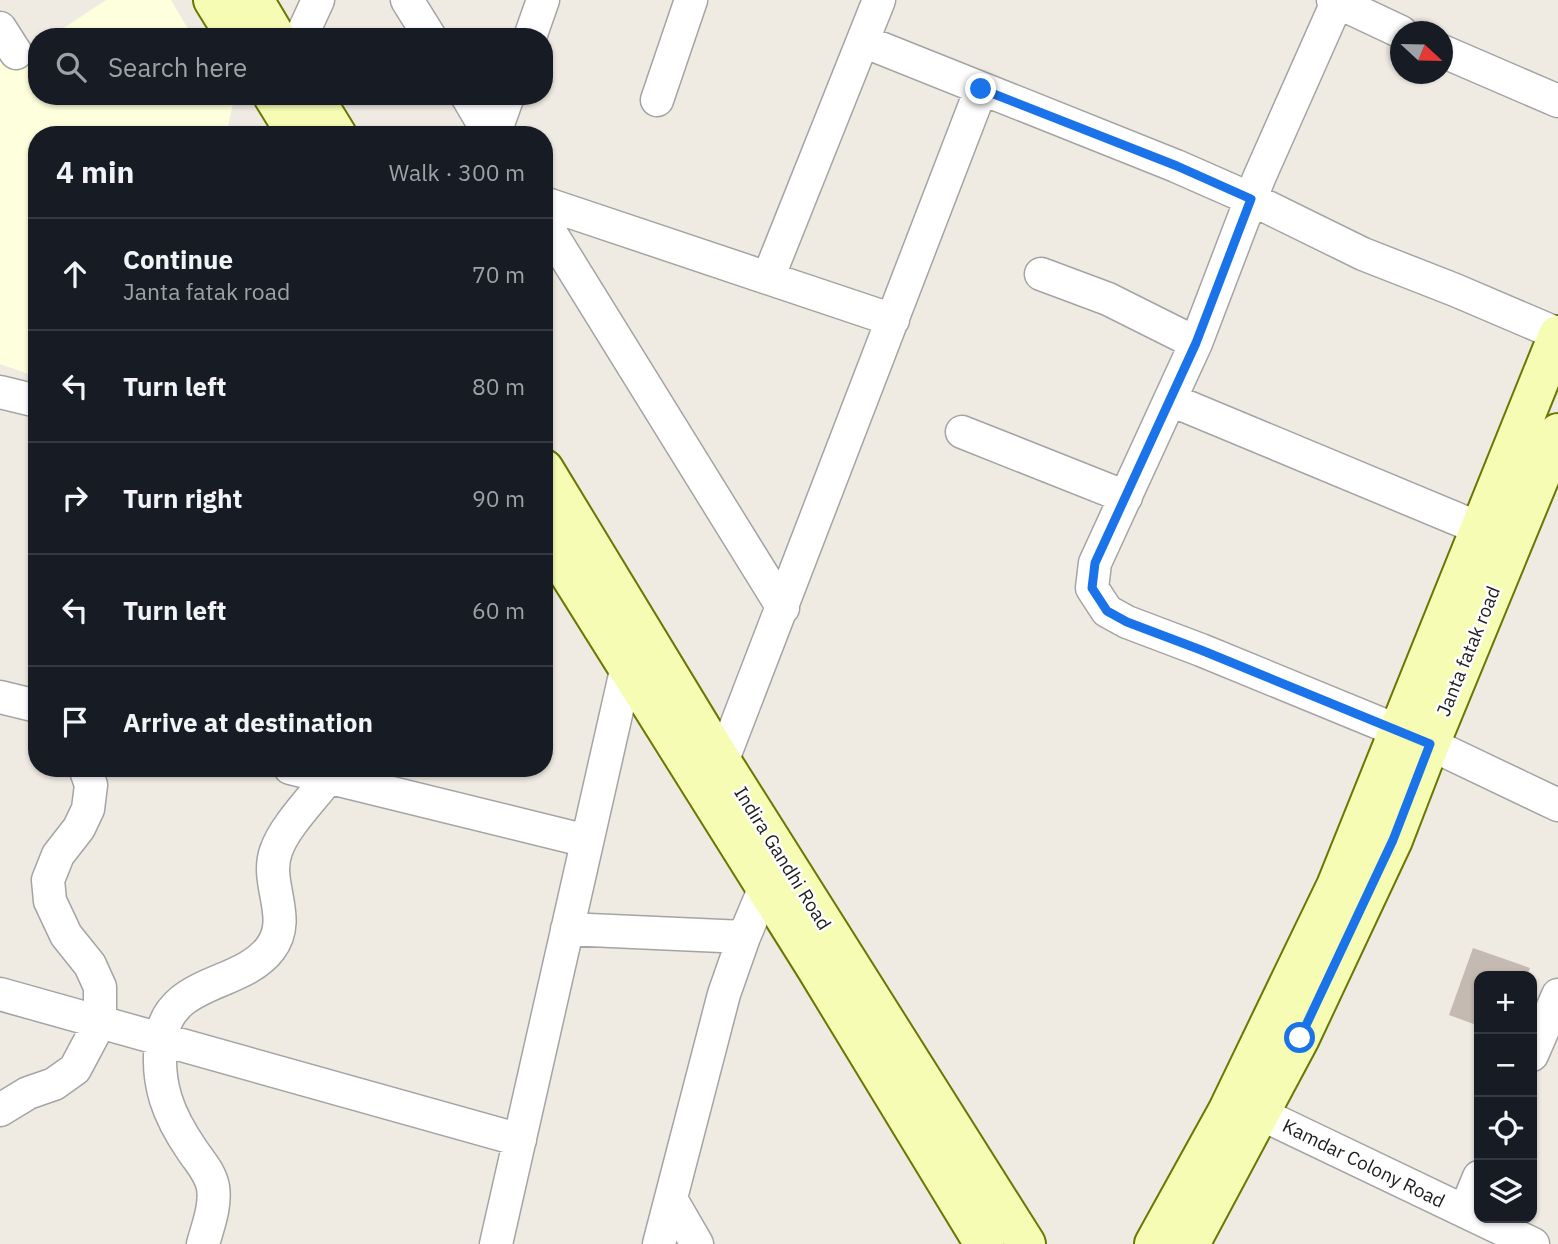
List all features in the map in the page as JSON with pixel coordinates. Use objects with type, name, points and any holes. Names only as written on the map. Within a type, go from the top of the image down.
[{"type":"main road","points":[[213,0],[230,28]]},
{"type":"main road","points":[[254,0],[271,28]]},
{"type":"main road","points":[[278,105],[291,126]]},
{"type":"main road","points":[[319,105],[331,126]]},
{"type":"main road","points":[[1413,738],[1481,529],[1558,335]]},
{"type":"main road","name":"Janta fatak road","points":[[1190,1244],[1247,1107],[1300,1038],[1393,840],[1413,738],[1558,433]]},
{"type":"main road","name":"Indira Gandhi Road","points":[[553,532],[637,622],[722,762],[1026,1244]]},
{"type":"main road","name":"Indira Gandhi Road","points":[[553,533],[627,666],[984,1244]]},
{"type":"main road","points":[[627,666],[637,622]]},
{"type":"main road","points":[[765,887],[780,852]]},
{"type":"main road","points":[[1154,1244],[1247,1107]]},
{"type":"street","points":[[305,28],[318,0]]},
{"type":"street","points":[[407,0],[424,28]]},
{"type":"street","points":[[533,28],[543,0]]},
{"type":"street","points":[[657,100],[691,0]]},
{"type":"street","points":[[768,278],[879,0]]},
{"type":"street","points":[[1390,27],[1336,1],[1251,199],[1196,343],[1095,563],[1092,588],[1107,611],[1127,622],[1413,738],[1558,805]]},
{"type":"street","points":[[863,41],[1177,166],[1363,254],[1558,335]]},
{"type":"street","points":[[1453,55],[1558,101]]},
{"type":"street","points":[[722,762],[981,89]]},
{"type":"street","points":[[473,105],[486,126]]},
{"type":"street","points":[[496,126],[504,105]]},
{"type":"street","points":[[553,206],[893,320]]},
{"type":"street","points":[[553,237],[783,608]]},
{"type":"street","points":[[1041,274],[1108,299],[1196,343]]},
{"type":"street","points":[[0,392],[28,399]]},
{"type":"street","points":[[1171,400],[1481,529]]},
{"type":"street","points":[[962,432],[1126,497]]},
{"type":"street","points":[[496,1244],[627,666]]},
{"type":"street","points":[[0,697],[28,704]]},
{"type":"street","points":[[0,1110],[28,1093],[54,1084],[75,1069],[100,1022],[100,987],[90,965],[66,935],[50,901],[48,880],[58,855],[79,828],[88,808],[91,785],[88,777]]},
{"type":"street","points":[[324,777],[587,841]]},
{"type":"street","points":[[204,1244],[212,1210],[213,1190],[210,1175],[171,1118],[162,1089],[161,1039],[167,1020],[177,1004],[194,991],[247,967],[268,952],[276,940],[281,920],[272,873],[275,851],[328,778]]},
{"type":"street","points":[[659,1244],[724,994],[765,887]]},
{"type":"street","points":[[567,929],[744,937]]},
{"type":"street","points":[[0,994],[520,1140]]},
{"type":"street","points":[[1537,1044],[1557,999]]},
{"type":"street","name":"Kamdar Colony Road","points":[[1247,1107],[1533,1244]]},
{"type":"street","points":[[1465,1212],[1474,1190]]},
{"type":"street","points":[[671,1199],[697,1244]]},
{"type":"shaded area","points":[[106,0],[171,0],[188,28],[64,28]]},
{"type":"shaded area","points":[[0,47],[28,51],[28,105],[233,105],[228,126],[28,126],[28,374],[0,364]]},
{"type":"building","points":[[1473,948],[1530,968],[1529,971],[1474,971],[1474,1024],[1449,1015]]},
{"type":"route","points":[[981,89],[1177,166],[1251,199],[1196,343],[1095,563],[1092,588],[1107,611],[1127,622],[1430,744],[1393,840],[1300,1038]]}]
